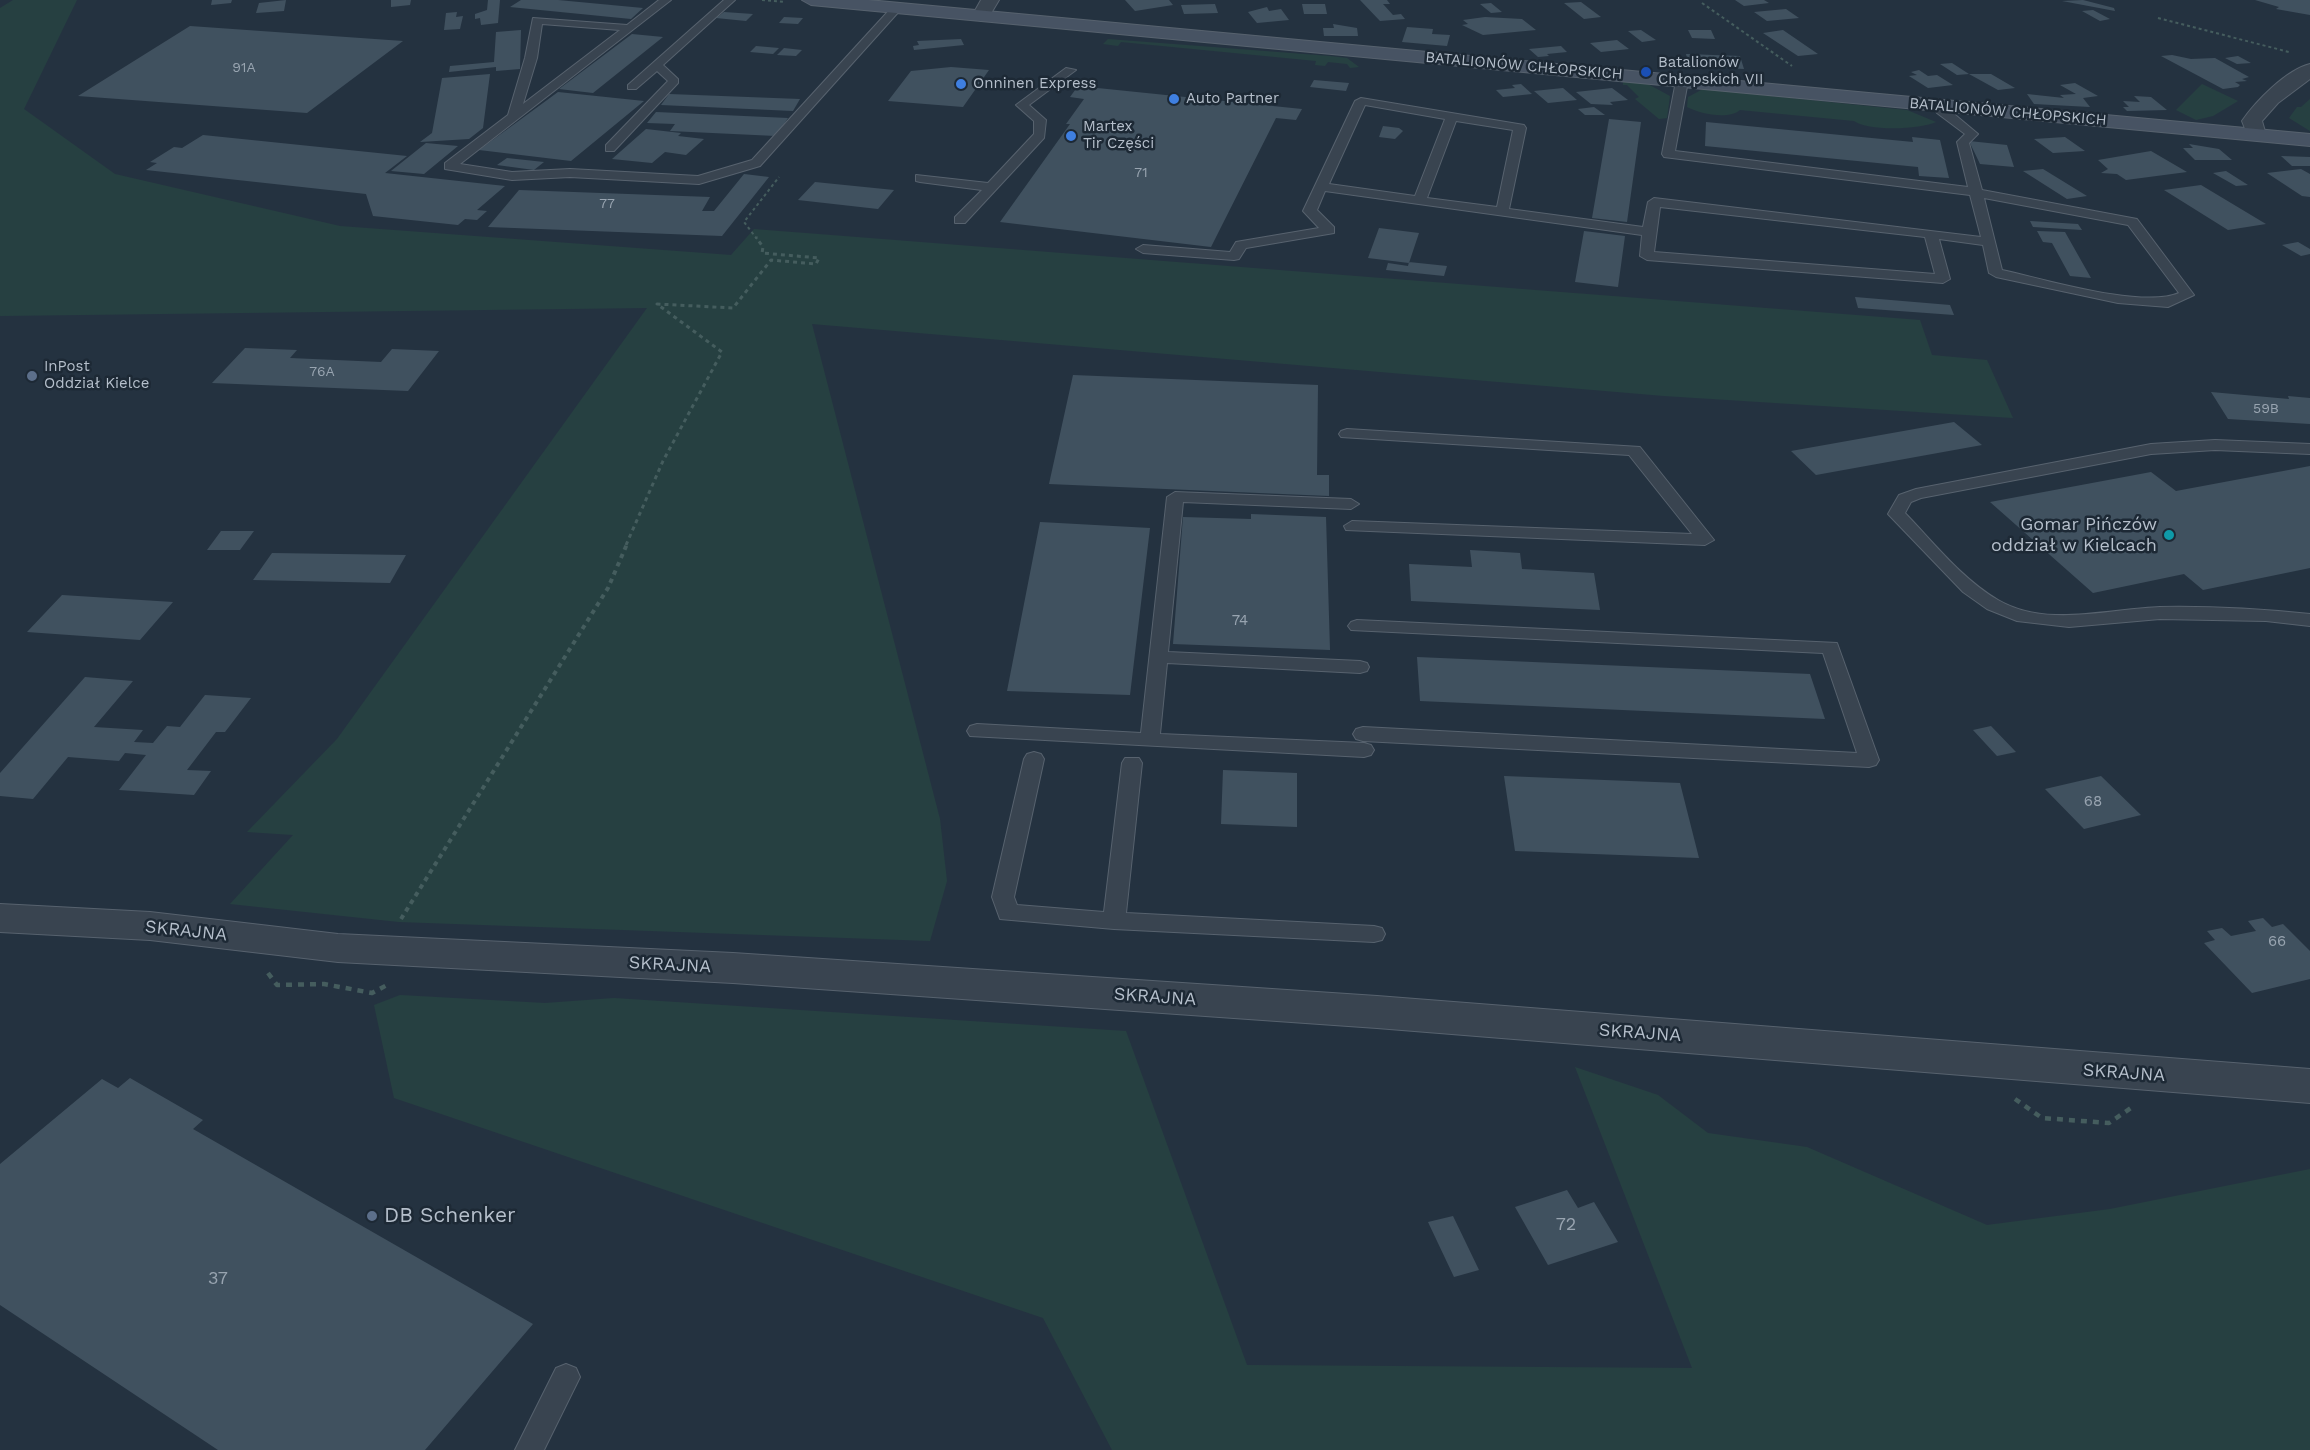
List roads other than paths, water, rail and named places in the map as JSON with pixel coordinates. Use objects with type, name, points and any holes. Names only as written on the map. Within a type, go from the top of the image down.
[{"type":"street","name":"BATALIONÓW CHŁOPSKICH","points":[[810,0],[897,8],[985,8],[1682,81],[2310,140]]},
{"type":"street","points":[[2256,135],[2252,121],[2258,113],[2272,98],[2310,70]]},
{"type":"street","name":"SKRAJNA","points":[[0,918],[150,926],[381,951],[733,968],[1377,1012],[2310,1086]]},
{"type":"lane","points":[[666,0],[449,166],[513,176],[570,173],[699,180],[756,163],[897,8]]},
{"type":"lane","points":[[632,87],[730,0]]},
{"type":"lane","points":[[513,117],[531,58],[537,20],[630,28]]},
{"type":"lane","points":[[610,148],[674,81],[657,65]]},
{"type":"lane","points":[[960,220],[1040,135],[1040,120],[1022,105],[1070,69]]},
{"type":"lane","points":[[1682,81],[1668,154],[1976,192],[2132,222],[2187,296],[2169,303],[2118,299],[1996,273],[1989,242],[1976,192],[1963,142],[1972,134],[1941,111],[1937,105]]},
{"type":"lane","points":[[1143,249],[1234,256],[1240,245],[1329,230],[1310,211],[1361,101],[1520,128],[1502,212]]},
{"type":"lane","points":[[1419,201],[1452,117]]},
{"type":"lane","points":[[920,178],[992,187]]},
{"type":"lane","points":[[1321,187],[1649,232]]},
{"type":"lane","points":[[1931,234],[1942,279],[1647,256],[1654,202],[1931,234],[1989,242]]},
{"type":"lane","points":[[1347,435],[1634,450],[1705,540],[1352,526]]},
{"type":"lane","points":[[2310,449],[2215,445],[2151,449],[1916,494],[1905,499],[1896,514],[1969,588],[1993,605],[2023,617],[2069,621],[2160,613],[2266,615],[2310,620]]},
{"type":"lane","points":[[1150,740],[1175,497],[1351,504]]},
{"type":"lane","points":[[977,731],[1150,740],[1363,742],[1869,760],[1830,647],[1357,626]]},
{"type":"lane","points":[[1158,657],[1360,667]]},
{"type":"lane","points":[[1034,759],[1003,897],[1008,913],[1114,921],[1374,934]]},
{"type":"lane","points":[[1114,921],[1132,763]]},
{"type":"lane","points":[[529,1450],[566,1377]]},
{"type":"place","name":"Batalionów Chłopskich VII","points":[[1646,72]]},
{"type":"place","name":"Onninen Express","points":[[961,84]]},
{"type":"place","name":"Auto Partner","points":[[1174,99]]},
{"type":"place","name":"Martex Tir Części","points":[[1071,136]]},
{"type":"place","name":"InPost Oddział Kielce","points":[[32,376]]},
{"type":"place","name":"Gomar Pińczów oddział w Kielcach","points":[[2169,535]]},
{"type":"place","name":"DB Schenker","points":[[372,1216]]}]
